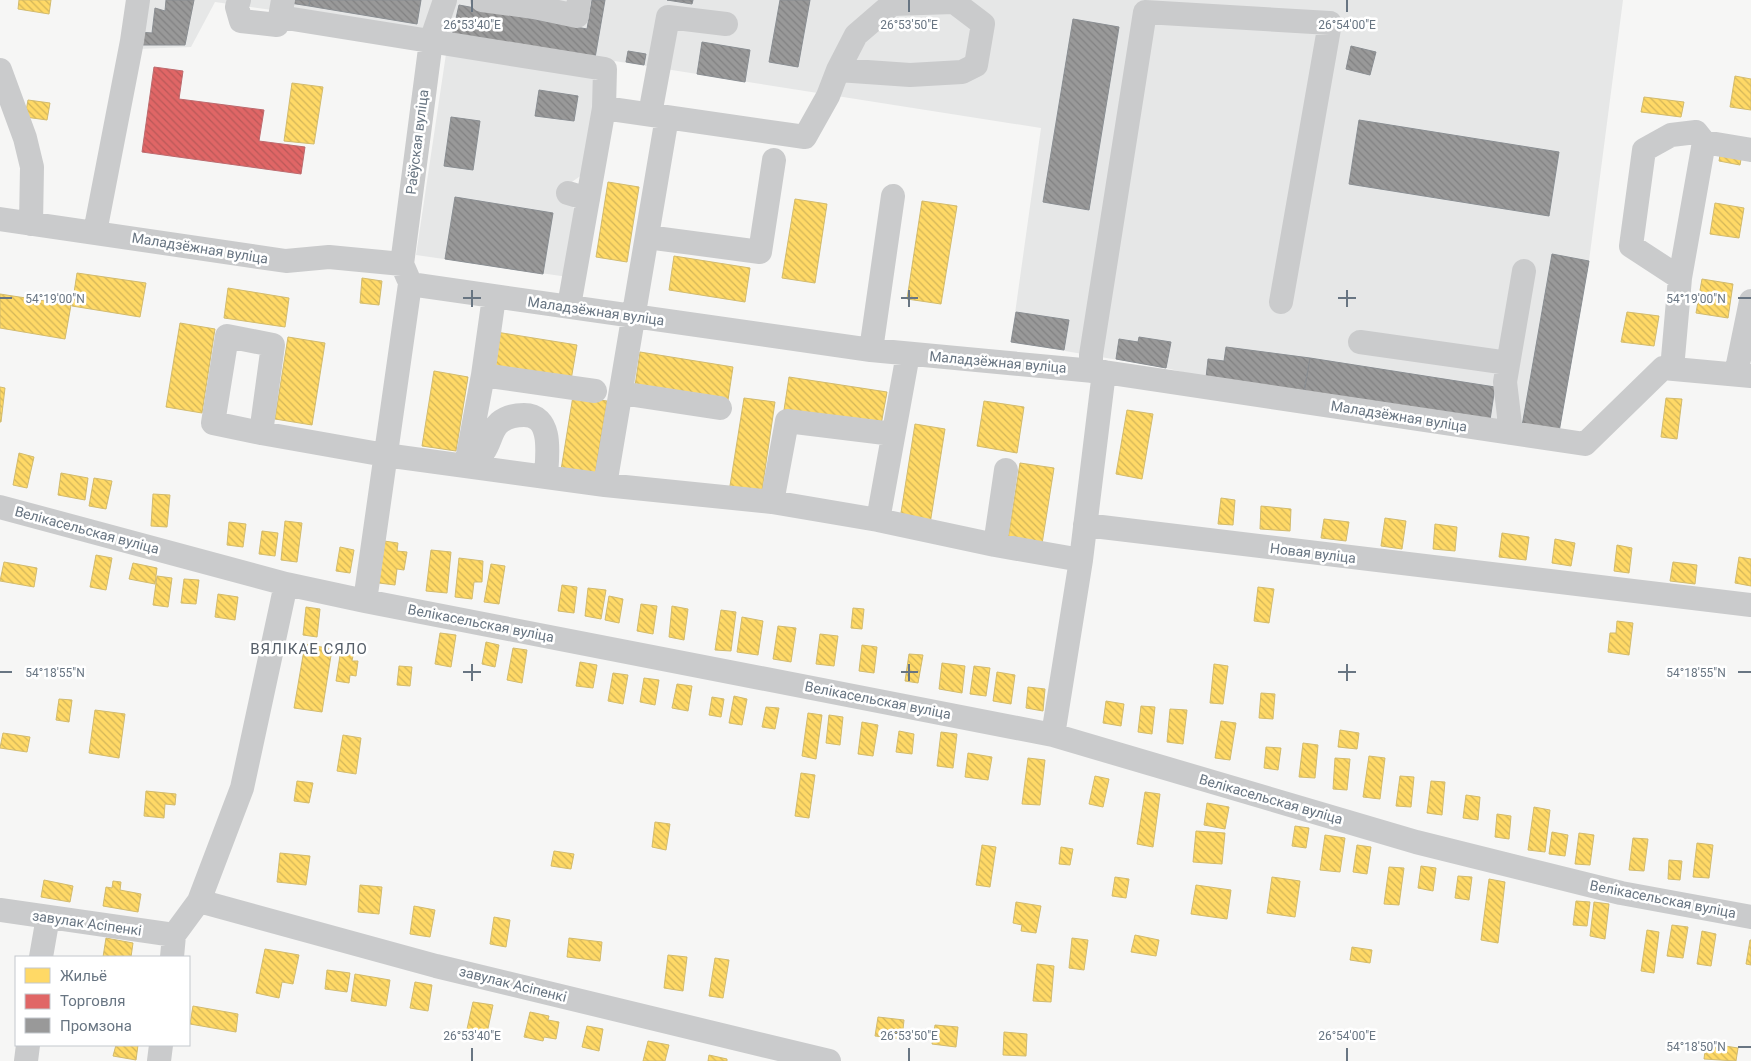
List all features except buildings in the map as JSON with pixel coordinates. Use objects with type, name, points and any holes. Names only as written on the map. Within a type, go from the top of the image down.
[{"type":"street","points":[[95,232],[132,41],[138,0]]},
{"type":"street","points":[[239,0],[237,7],[241,21],[277,25],[282,8],[430,41],[604,69],[604,108],[578,196],[569,306]]},
{"type":"street","name":"Раёўская вуліца","points":[[366,601],[406,274],[430,41],[445,0]]},
{"type":"street","points":[[482,0],[534,3],[577,16],[579,0]]},
{"type":"street","points":[[604,108],[805,137],[828,96],[838,70],[856,35],[892,4],[954,2],[983,24],[976,65],[962,72],[910,75],[838,70]]},
{"type":"street","points":[[1053,735],[1081,560],[1098,372],[1091,355],[1144,12],[1330,23],[1281,302]]},
{"type":"street","points":[[604,485],[647,237],[668,17],[726,24]]},
{"type":"street","points":[[0,70],[25,138],[32,167],[31,224]]},
{"type":"street","points":[[1680,278],[1631,246],[1644,150],[1671,135],[1696,132],[1704,142],[1751,150]]},
{"type":"street","points":[[1704,142],[1680,278],[1672,369],[1744,375],[1751,300]]},
{"type":"street","points":[[647,237],[760,252],[774,160]]},
{"type":"street","points":[[871,350],[893,196]]},
{"type":"street","name":"Маладзёжная вуліца","points":[[0,219],[286,261],[329,258],[406,274],[494,297],[634,315],[871,350],[1098,372],[1585,444],[1663,368],[1672,369]]},
{"type":"street","points":[[1511,433],[1505,382],[1524,271]]},
{"type":"street","points":[[466,465],[483,375],[494,297]]},
{"type":"street","points":[[1360,342],[1508,363]]},
{"type":"street","points":[[878,520],[908,354]]},
{"type":"street","points":[[483,375],[595,391]]},
{"type":"street","points":[[621,393],[720,408]]},
{"type":"street","points":[[466,465],[477,459],[484,450],[497,424],[507,418],[528,415],[536,419],[545,428],[547,440],[546,476]]},
{"type":"street","points":[[772,502],[787,421],[894,434]]},
{"type":"street","points":[[260,433],[385,455],[604,485],[772,502],[878,520],[995,546],[1081,560]]},
{"type":"street","points":[[995,546],[1006,470]]},
{"type":"street","name":"Велікасельская вуліца","points":[[0,507],[286,584],[1053,735],[1416,842],[1620,893],[1751,917]]},
{"type":"street","name":"Новая вуліца","points":[[1084,525],[1751,605]]},
{"type":"street","name":"завулак Асіпенкі","points":[[0,910],[48,917],[173,946],[199,901],[242,788],[286,584]]},
{"type":"street","name":"завулак Асіпенкі","points":[[199,901],[436,966],[829,1061]]},
{"type":"street","points":[[42,956],[48,917]]},
{"type":"street","points":[[26,1061],[28,1046]]},
{"type":"street","points":[[159,1061],[161,1046]]},
{"type":"shaded area","points":[[144,0],[1623,0],[1589,261],[1559,432],[1206,378],[1166,368],[1011,342],[1041,128],[423,31],[215,2],[191,47],[136,49]]},
{"type":"shaded area","points":[[446,54],[592,75],[598,84],[586,172],[569,184],[567,199],[578,214],[568,277],[416,255]]},
{"type":"district","name":"ВЯЛІКАЕ СЯЛО","points":[[309,649]]}]
